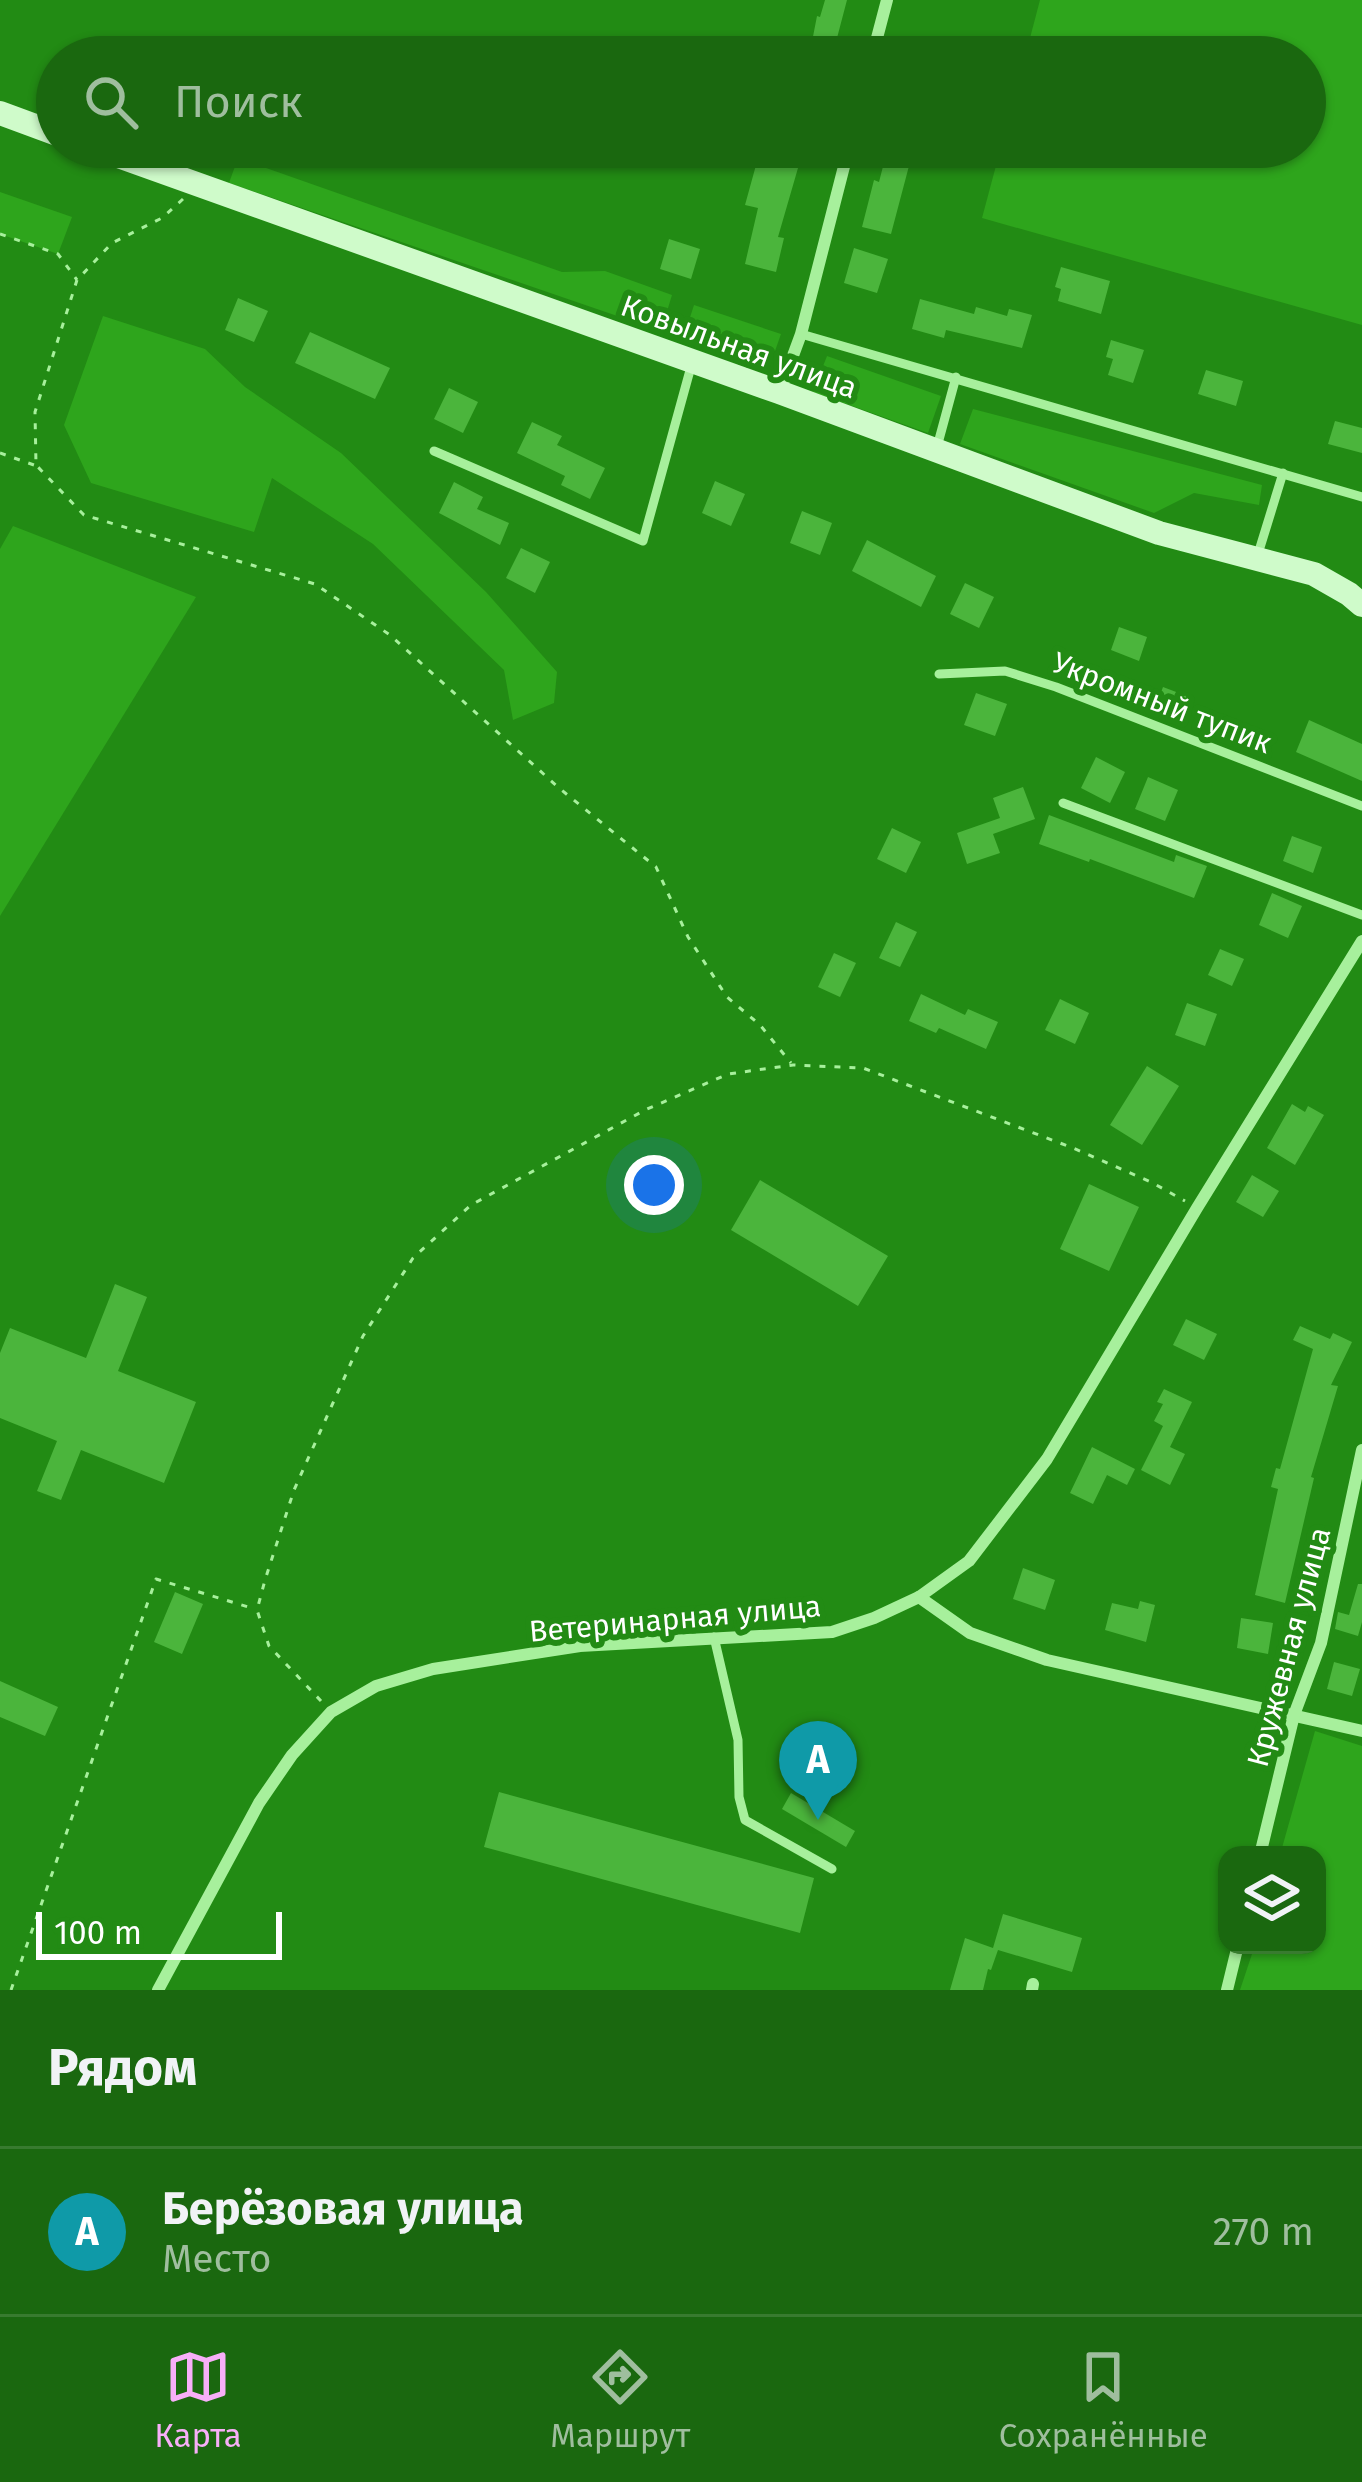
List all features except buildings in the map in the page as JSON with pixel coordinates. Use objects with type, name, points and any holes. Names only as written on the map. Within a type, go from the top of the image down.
[{"type":"street","points":[[877,36],[886,0]]},
{"type":"street","points":[[0,113],[36,126]]},
{"type":"street","name":"Ковыльная улица","points":[[151,168],[1159,533],[1314,574],[1362,605]]},
{"type":"street","points":[[779,392],[801,334],[844,168]]},
{"type":"street","name":"Ветеринарная улица","points":[[158,1990],[259,1803],[292,1755],[331,1712],[376,1686],[434,1669],[580,1646],[832,1632],[919,1597],[969,1562],[1048,1459],[1362,941]]},
{"type":"street","name":"Кружевная улица","points":[[1262,1846],[1294,1715],[1321,1643],[1362,1450]]},
{"type":"street","points":[[919,1597],[970,1633],[1047,1660],[1362,1731]]},
{"type":"street","points":[[1227,1990],[1236,1954]]},
{"type":"lane","points":[[801,334],[1362,497]]},
{"type":"lane","points":[[434,451],[643,542],[692,362]]},
{"type":"lane","points":[[937,450],[956,377]]},
{"type":"lane","points":[[1257,558],[1282,473]]},
{"type":"lane","name":"Укромный тупик","points":[[939,674],[1005,671],[1362,806]]},
{"type":"lane","points":[[1063,803],[1362,914]]},
{"type":"lane","points":[[714,1637],[738,1740],[739,1797],[745,1820],[832,1868]]},
{"type":"path","points":[[36,466],[35,412],[76,280],[112,243],[162,218],[198,185]]},
{"type":"path","points":[[0,234],[58,254],[76,280]]},
{"type":"path","points":[[0,453],[36,466],[84,515],[315,584],[390,635],[559,788],[656,867],[688,937],[727,997],[760,1025],[793,1065]]},
{"type":"path","points":[[331,1712],[269,1646],[257,1610],[294,1490],[363,1336],[412,1258],[471,1205],[645,1110],[728,1074],[793,1065],[863,1068],[1093,1156],[1197,1208]]},
{"type":"path","points":[[10,1990],[156,1579],[257,1610]]},
{"type":"green space","points":[[1040,0],[1362,0],[1362,325],[982,218],[995,168],[1326,168],[1326,36],[1031,36]]},
{"type":"green space","points":[[234,168],[266,168],[562,272],[605,271],[672,295],[661,331],[229,183]]},
{"type":"green space","points":[[0,192],[72,217],[58,254],[0,234]]},
{"type":"green space","points":[[694,305],[781,334],[769,368],[683,339]]},
{"type":"green space","points":[[103,316],[205,349],[245,387],[341,453],[486,592],[557,672],[554,703],[513,720],[504,670],[373,544],[272,478],[254,532],[91,483],[64,425]]},
{"type":"green space","points":[[827,356],[941,396],[928,433],[813,392]]},
{"type":"green space","points":[[973,409],[1262,485],[1259,505],[1194,493],[1154,513],[960,444]]},
{"type":"green space","points":[[13,526],[196,597],[0,916],[0,549]]},
{"type":"green space","points":[[1315,1731],[1362,1746],[1362,1990],[1240,1990],[1252,1954],[1326,1954],[1326,1846],[1283,1846]]},
{"type":"place","name":"Берёзовая улица","points":[[818,1820]]}]
